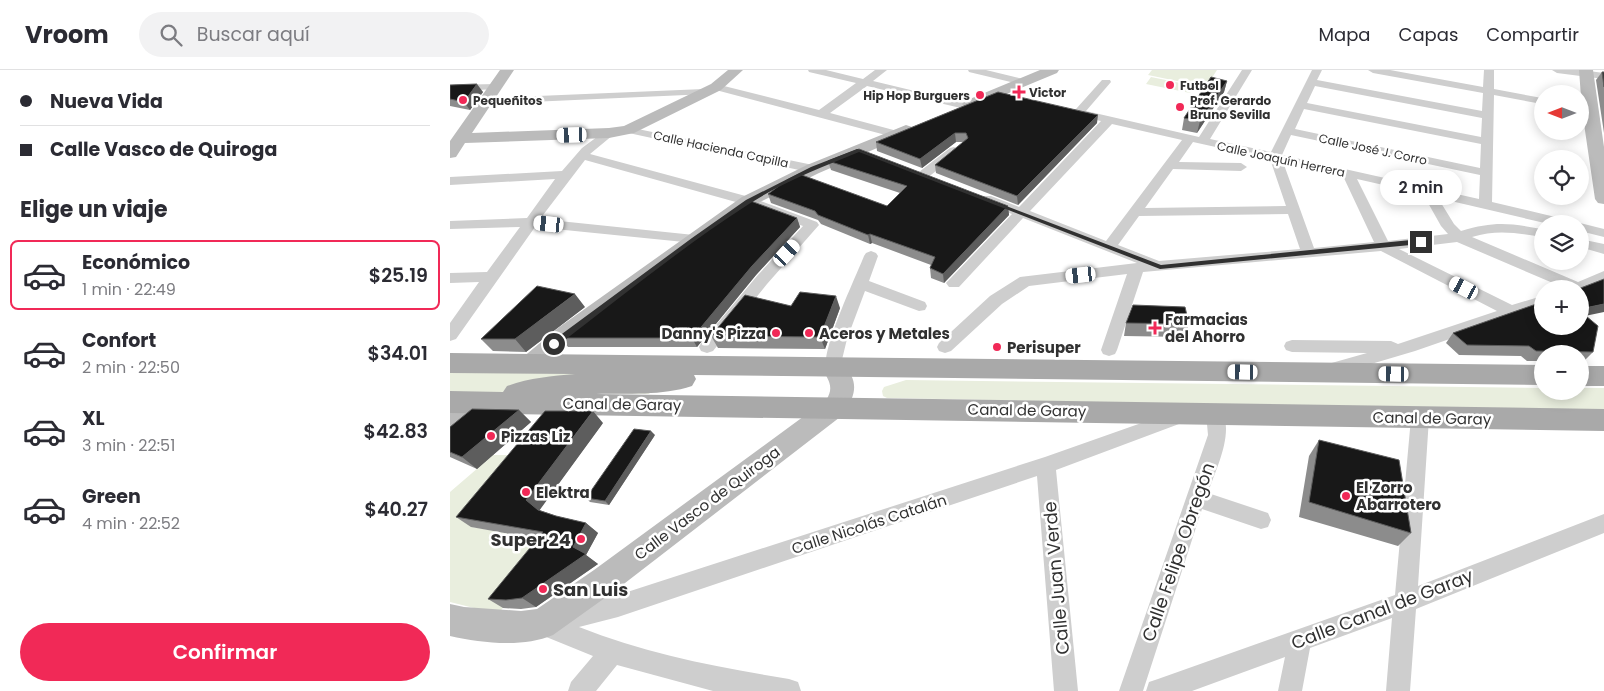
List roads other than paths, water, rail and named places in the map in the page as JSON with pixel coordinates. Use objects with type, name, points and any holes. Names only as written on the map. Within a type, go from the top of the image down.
[{"type":"main road","points":[[450,363],[1534,376]]},
{"type":"main road","points":[[486,402],[554,384],[654,383],[709,374],[729,366]]},
{"type":"main road","points":[[1589,376],[1604,376]]},
{"type":"main road","name":"Canal de Garay","points":[[450,402],[835,407],[1420,427],[1604,420]]},
{"type":"street","points":[[450,153],[507,70]]},
{"type":"street","points":[[460,138],[609,134],[628,130],[710,89],[736,70]]},
{"type":"street","points":[[813,70],[965,106]]},
{"type":"street","points":[[822,114],[882,70]]},
{"type":"street","points":[[973,70],[1023,82]]},
{"type":"street","points":[[530,364],[566,334],[748,201],[813,168],[1052,70]]},
{"type":"street","points":[[1202,142],[1247,70]]},
{"type":"street","points":[[1309,253],[1275,157],[1317,70]]},
{"type":"street","points":[[1373,70],[1534,99]]},
{"type":"street","points":[[1485,204],[1490,70]]},
{"type":"street","points":[[1558,70],[1586,71],[1604,76]]},
{"type":"street","points":[[1586,71],[1586,85]]},
{"type":"street","points":[[1078,113],[1106,82]]},
{"type":"street","points":[[1312,82],[1488,116]]},
{"type":"street","points":[[450,88],[496,87]]},
{"type":"street","points":[[486,100],[710,89],[822,114],[897,134]]},
{"type":"street","points":[[994,94],[1013,98]]},
{"type":"street","points":[[1300,105],[1488,142]]},
{"type":"street","name":"Calle Joaquín Herrera","points":[[1060,109],[1202,142],[1348,172],[1534,216]]},
{"type":"street","points":[[954,283],[1109,120]]},
{"type":"street","points":[[1589,128],[1604,199]]},
{"type":"street","name":"Calle Hacienda Capilla","points":[[628,130],[813,168]]},
{"type":"street","name":"Calle José J. Corro","points":[[1289,131],[1487,173]]},
{"type":"street","points":[[450,335],[490,277],[566,175],[598,140],[609,134]]},
{"type":"street","points":[[1109,246],[1189,139]]},
{"type":"street","points":[[941,182],[918,173],[961,146]]},
{"type":"street","points":[[859,150],[877,157]]},
{"type":"street","points":[[583,156],[748,201],[812,226],[762,280],[707,347]]},
{"type":"street","points":[[1169,165],[1241,167]]},
{"type":"street","points":[[1348,172],[1383,246],[1512,312]]},
{"type":"street","points":[[450,180],[566,175]]},
{"type":"street","points":[[1428,191],[1448,226],[1459,237],[1558,280]]},
{"type":"street","points":[[977,195],[1160,267]]},
{"type":"street","points":[[1135,212],[1294,210]]},
{"type":"street","points":[[450,225],[531,222],[694,239]]},
{"type":"street","points":[[945,347],[996,300],[1025,281],[1137,268],[1383,246],[1459,237],[1486,228],[1506,227],[1534,232]]},
{"type":"street","points":[[1589,229],[1604,233]]},
{"type":"street","points":[[1589,245],[1604,249]]},
{"type":"street","points":[[835,407],[841,398],[844,385],[840,375],[833,367],[835,346],[862,284],[871,256]]},
{"type":"street","points":[[1109,350],[1137,268]]},
{"type":"street","points":[[1589,283],[1604,276]]},
{"type":"street","points":[[450,278],[490,277]]},
{"type":"street","points":[[862,284],[920,306]]},
{"type":"street","points":[[1320,373],[1409,347],[1534,304]]},
{"type":"street","points":[[1292,346],[1409,347]]},
{"type":"street","points":[[450,420],[486,402]]},
{"type":"street","name":"Calle Vasco de Quiroga","points":[[542,624],[605,580],[835,407]]},
{"type":"street","name":"Calle Nicolás Catalán","points":[[542,624],[618,606],[1046,465],[1208,420]]},
{"type":"street","name":"Calle Felipe Obregón","points":[[1131,691],[1196,498],[1208,420]]},
{"type":"street","points":[[1398,691],[1420,427]]},
{"type":"street","name":"Calle Juan Verde","points":[[1046,465],[1066,691]]},
{"type":"street","points":[[1196,498],[1261,520]]},
{"type":"street","name":"Calle Canal de Garay","points":[[1158,691],[1406,602],[1604,523]]},
{"type":"street","points":[[455,627],[521,627],[542,624],[612,652],[708,678],[788,691]]},
{"type":"street","points":[[1290,691],[1300,641]]},
{"type":"street","points":[[580,691],[612,652]]},
{"type":"place","name":"Futbol","points":[[1170,85]]},
{"type":"place","name":"Victor","points":[[1019,92]]},
{"type":"place","name":"Hip Hop Burguers","points":[[980,95]]},
{"type":"place","name":"Pequeñitos","points":[[463,100]]},
{"type":"place","name":"Prof. Gerardo Bruno Sevilla","points":[[1180,107]]},
{"type":"place","name":"Farmacias del Ahorro","points":[[1155,328]]},
{"type":"place","name":"Danny's Pizza","points":[[776,333]]},
{"type":"place","name":"Aceros y Metales","points":[[809,333]]},
{"type":"place","name":"Perisuper","points":[[997,347]]},
{"type":"place","name":"Pizzas Liz","points":[[491,436]]},
{"type":"place","name":"Elektra","points":[[526,492]]},
{"type":"place","name":"El Zorro Abarrotero","points":[[1346,496]]},
{"type":"place","name":"Super 24","points":[[581,539]]},
{"type":"place","name":"San Luis","points":[[543,589]]}]
